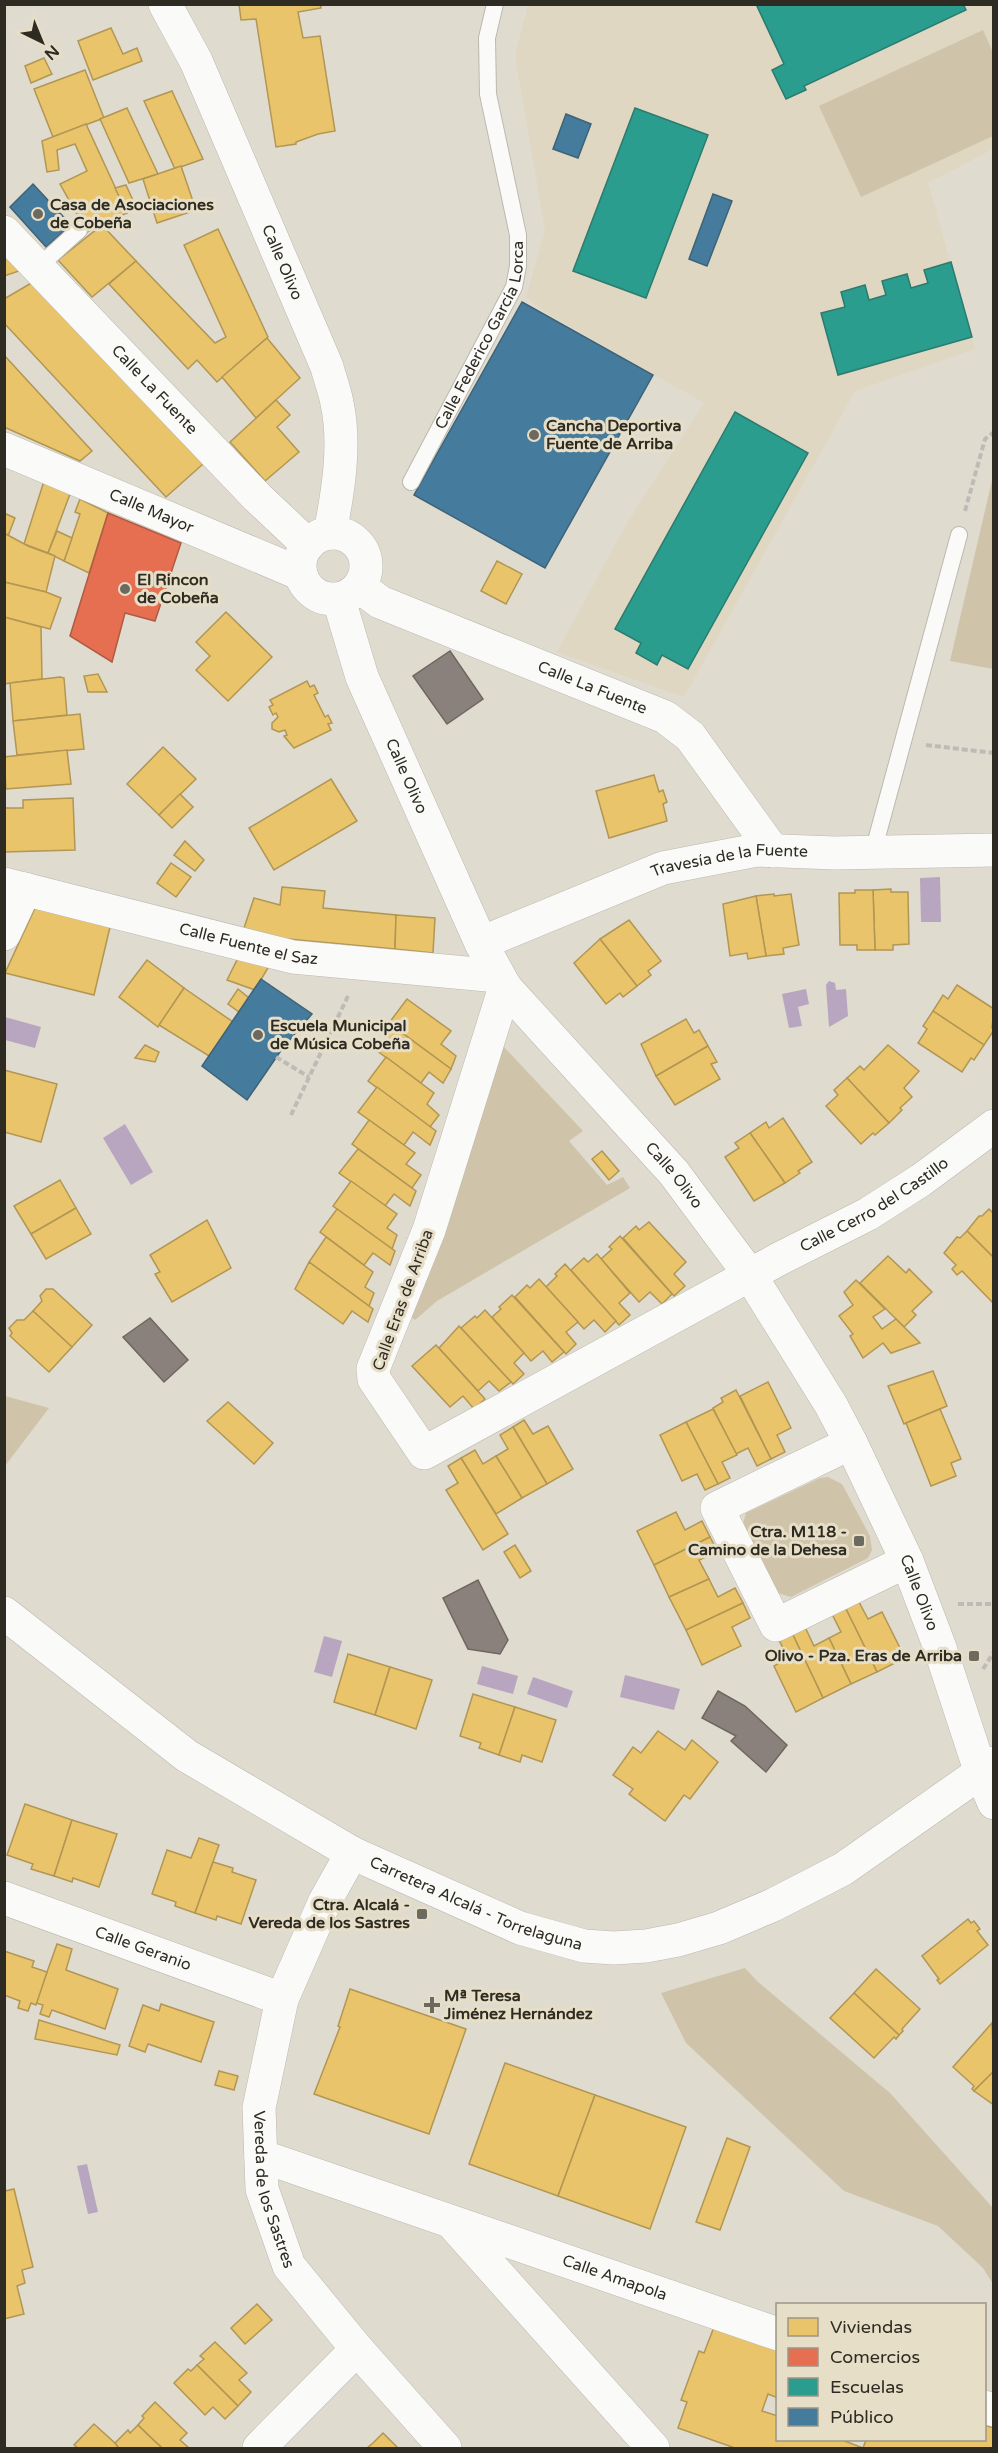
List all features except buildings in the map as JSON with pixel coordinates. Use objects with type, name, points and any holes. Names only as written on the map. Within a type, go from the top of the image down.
[{"type":"street","name":"Calle Olivo","points":[[165,4],[196,61],[330,376],[338,404],[340,435],[338,489],[313,551]]},
{"type":"street","name":"Calle La Fuente","points":[[4,232],[257,497],[313,551]]},
{"type":"street","name":"Calle Mayor","points":[[4,449],[313,551]]},
{"type":"street","points":[[343,534],[355,540],[363,550],[367,562],[366,575],[349,593],[326,599],[315,594],[306,585],[313,551],[343,534]]},
{"type":"street","name":"Calle Olivo","points":[[349,593],[362,677],[481,943],[501,982],[674,1173],[750,1275],[831,1405],[907,1562],[987,1768],[993,1803]]},
{"type":"street","name":"Calle La Fuente","points":[[349,593],[380,602],[665,717],[680,726],[690,736],[773,851]]},
{"type":"street","name":"Travesía de la Fuente","points":[[481,943],[663,868],[757,850],[873,852],[993,850]]},
{"type":"street","points":[[4,934],[15,887]]},
{"type":"street","name":"Calle Fuente el Saz","points":[[15,887],[293,957],[364,963],[501,982]]},
{"type":"street","name":"Calle Eras de Arriba","points":[[501,982],[429,1230],[373,1369],[374,1379],[424,1453],[750,1275]]},
{"type":"street","name":"Calle Cerro del Castillo","points":[[750,1275],[868,1214],[921,1180],[993,1126]]},
{"type":"street","points":[[851,1443],[717,1508],[776,1625],[907,1562]]},
{"type":"street","name":"Carretera Alcalá - Torrelaguna","points":[[4,1613],[187,1756],[352,1853],[520,1928],[584,1946],[614,1948],[646,1946],[678,1940],[719,1928],[773,1905],[843,1869],[987,1768]]},
{"type":"street","name":"Vereda de los Sastres","points":[[352,1853],[325,1900],[282,1999],[259,2108],[262,2189],[289,2266],[357,2349],[445,2448]]},
{"type":"street","name":"Calle Geranio","points":[[4,1898],[282,1999]]},
{"type":"street","name":"Calle Amapola","points":[[261,2156],[776,2334]]},
{"type":"street","name":"Calle Amapola","points":[[451,2222],[653,2448]]},
{"type":"street","points":[[259,2448],[357,2349]]},
{"type":"lane","name":"Calle Federico García Lorca","points":[[411,482],[514,288],[518,266],[518,235],[488,94],[488,38],[495,4]]},
{"type":"lane","points":[[38,267],[79,230]]},
{"type":"lane","points":[[873,852],[959,536]]},
{"type":"path","points":[[959,536],[986,439],[993,432]]},
{"type":"path","points":[[903,742],[993,753]]},
{"type":"path","points":[[291,1114],[364,963]]},
{"type":"path","points":[[276,1058],[309,1077]]},
{"type":"shaded area","points":[[528,5],[993,5],[993,149],[928,183],[975,349],[855,391],[684,697],[557,652],[624,528],[704,403],[545,312],[526,297],[545,230],[515,55]]},
{"type":"shaded area","points":[[983,30],[993,53],[993,136],[861,197],[819,106]]},
{"type":"shaded area","points":[[993,476],[993,669],[950,661]]},
{"type":"shaded area","points":[[940,877],[941,922],[921,922],[920,878]]},
{"type":"shaded area","points":[[829,981],[835,983],[836,990],[846,989],[848,1016],[829,1027],[826,985]]},
{"type":"shaded area","points":[[806,989],[809,1004],[798,1007],[802,1026],[789,1028],[782,994]]},
{"type":"shaded area","points":[[5,1017],[41,1027],[35,1048],[5,1040]]},
{"type":"shaded area","points":[[502,1045],[583,1131],[569,1141],[607,1185],[623,1177],[630,1188],[437,1301],[415,1320],[411,1317]]},
{"type":"shaded area","points":[[125,1124],[153,1172],[131,1185],[103,1138]]},
{"type":"shaded area","points":[[4,1396],[49,1408],[5,1466]]},
{"type":"shaded area","points":[[828,1477],[842,1484],[870,1536],[872,1550],[868,1558],[791,1597],[778,1593],[743,1524],[746,1513],[820,1478]]},
{"type":"shaded area","points":[[324,1636],[342,1641],[332,1677],[314,1672]]},
{"type":"shaded area","points":[[482,1666],[518,1676],[513,1694],[477,1684]]},
{"type":"shaded area","points":[[625,1675],[680,1689],[674,1710],[620,1697]]},
{"type":"shaded area","points":[[533,1677],[573,1691],[567,1708],[527,1694]]},
{"type":"shaded area","points":[[745,1968],[757,1981],[890,2093],[993,2208],[993,2284],[983,2268],[938,2226],[844,2191],[686,2043],[661,1993]]},
{"type":"shaded area","points":[[87,2164],[98,2212],[88,2214],[77,2166]]},
{"type":"place","name":"Casa de Asociaciones de Cobeña","points":[[38,214]]},
{"type":"place","name":"Cancha Deportiva Fuente de Arriba","points":[[534,435]]},
{"type":"place","name":"El Rincon de Cobeña","points":[[125,589]]},
{"type":"place","name":"Escuela Municipal de Música Cobeña","points":[[258,1035]]},
{"type":"place","name":"Ctra. M118 - Camino de la Dehesa","points":[[859,1541]]},
{"type":"place","name":"Olivo - Pza. Eras de Arriba","points":[[974,1656]]},
{"type":"place","name":"Ctra. Alcalá - Vereda de los Sastres","points":[[422,1914]]},
{"type":"place","name":"Mª Teresa Jiménez Hernández","points":[[432,2005]]}]
